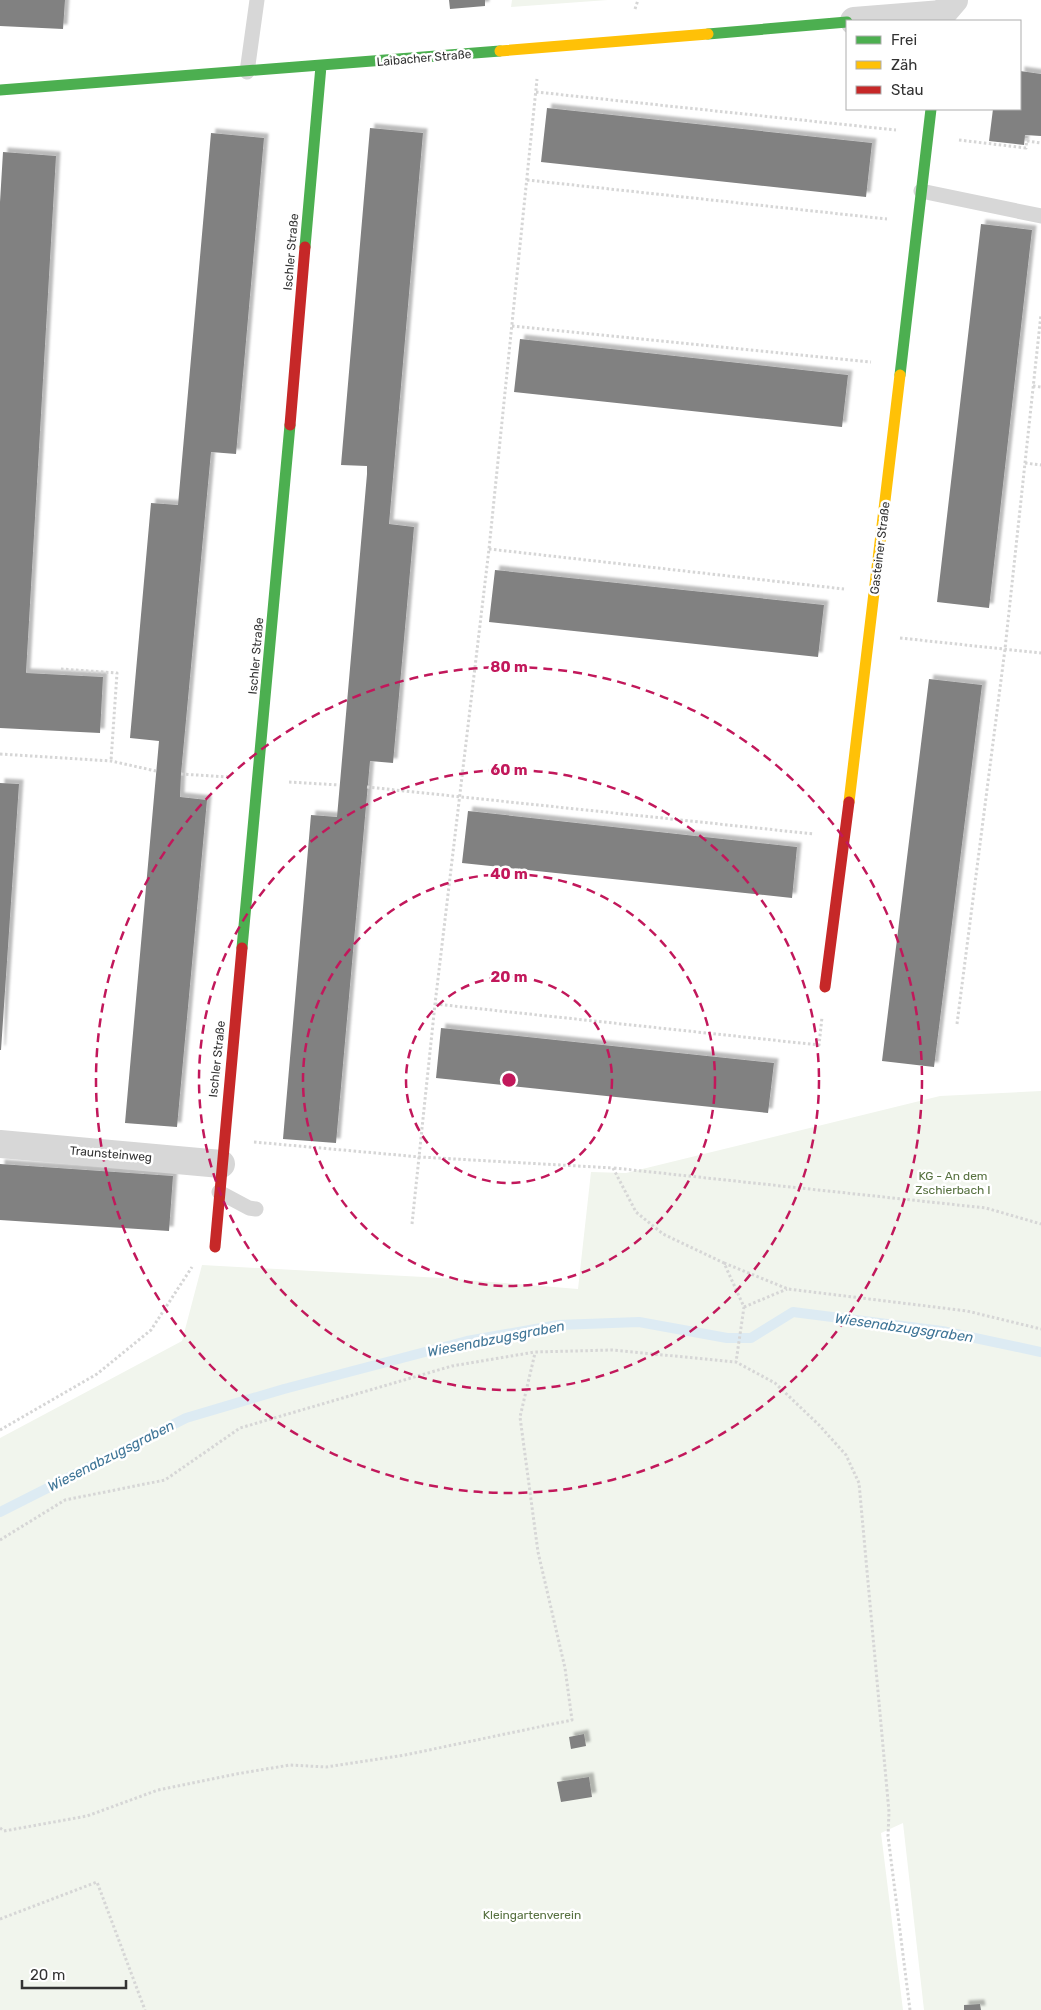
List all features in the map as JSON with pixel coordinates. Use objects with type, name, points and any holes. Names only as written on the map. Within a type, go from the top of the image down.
[{"type":"street","points":[[864,20],[945,12]]},
{"type":"street","name":"Laibacher Straße","points":[[0,90],[540,49],[846,22]]},
{"type":"street","name":"Ischler Straße","points":[[215,1247],[222,1152],[259,780],[321,66]]},
{"type":"street","name":"Gasteiner Straße","points":[[825,987],[875,593],[917,222],[932,110]]},
{"type":"street","name":"Traunsteinweg","points":[[0,1144],[222,1152]]},
{"type":"lane","points":[[246,72],[257,0]]},
{"type":"lane","points":[[921,191],[1041,216]]},
{"type":"lane","points":[[219,1192],[249,1208],[256,1209]]},
{"type":"path","points":[[412,1224],[434,1004],[489,549],[540,49]]},
{"type":"path","points":[[536,92],[929,135],[1026,148],[1027,135]]},
{"type":"path","points":[[1027,141],[1041,142]]},
{"type":"path","points":[[527,180],[917,222]]},
{"type":"path","points":[[957,1024],[1005,649],[1041,314]]},
{"type":"path","points":[[512,326],[902,365]]},
{"type":"path","points":[[1033,386],[1041,387]]},
{"type":"path","points":[[1025,462],[1041,465]]},
{"type":"path","points":[[489,549],[875,593]]},
{"type":"path","points":[[870,634],[1041,653]]},
{"type":"path","points":[[61,669],[117,673],[111,761]]},
{"type":"path","points":[[0,754],[111,761],[156,771]]},
{"type":"path","points":[[182,774],[340,785]]},
{"type":"path","points":[[367,787],[844,838]]},
{"type":"path","points":[[434,1004],[819,1045],[825,987]]},
{"type":"path","points":[[222,1152],[420,1157],[613,1168],[986,1208],[1041,1224]]},
{"type":"path","points":[[613,1168],[636,1212],[663,1234],[724,1263],[788,1288],[967,1311],[1041,1329]]},
{"type":"path","points":[[724,1263],[744,1307],[736,1362]]},
{"type":"path","points":[[0,1430],[97,1374],[151,1330],[193,1265]]},
{"type":"path","points":[[744,1307],[788,1288]]},
{"type":"path","points":[[0,1540],[65,1500],[165,1480],[240,1428],[452,1366],[535,1352],[612,1350],[736,1362],[775,1383],[819,1425],[846,1455],[859,1483],[889,1812],[888,1836],[910,2010]]},
{"type":"path","points":[[0,1828],[4,1831],[88,1816],[158,1790],[236,1774],[290,1765],[326,1768],[405,1755],[572,1720],[565,1668],[538,1552],[520,1417],[535,1352]]},
{"type":"path","points":[[0,1919],[97,1882],[145,2010]]},
{"type":"green space","points":[[512,0],[608,0],[511,7]]},
{"type":"green space","points":[[1041,1091],[1041,2010],[924,2010],[903,1823],[881,1833],[903,2010],[0,2010],[0,1438],[182,1341],[202,1265],[442,1278],[578,1289],[591,1172],[626,1173],[940,1096]]},
{"type":"building","points":[[0,0],[65,0],[63,29],[0,26]]},
{"type":"building","points":[[449,0],[485,0],[485,6],[450,9]]},
{"type":"building","points":[[1021,71],[1041,74],[1041,136],[1025,135],[1024,145],[989,141],[993,110],[1021,110]]},
{"type":"building","points":[[547,108],[872,143],[866,197],[541,162]]},
{"type":"building","points":[[370,128],[423,133],[389,524],[414,527],[393,763],[370,761],[336,1143],[283,1139],[311,815],[337,817],[367,474],[367,466],[341,465]]},
{"type":"building","points":[[211,133],[264,138],[236,454],[211,452],[181,774],[180,797],[207,800],[177,1127],[125,1123],[159,741],[130,738],[151,503],[178,505]]},
{"type":"building","points":[[3,152],[56,156],[26,673],[103,677],[100,733],[0,728],[0,202]]},
{"type":"building","points":[[981,224],[1032,230],[989,608],[937,602]]},
{"type":"building","points":[[520,339],[848,375],[842,427],[514,392]]},
{"type":"building","points":[[495,570],[824,605],[818,657],[489,622]]},
{"type":"building","points":[[929,679],[982,685],[934,1067],[882,1061]]},
{"type":"building","points":[[0,783],[19,784],[1,1050],[0,1050]]},
{"type":"building","points":[[468,811],[797,847],[792,898],[462,863]]},
{"type":"building","points":[[441,1028],[774,1063],[768,1113],[436,1078]]},
{"type":"building","points":[[0,1164],[173,1176],[169,1231],[0,1220]]},
{"type":"building","points":[[584,1734],[586,1746],[571,1749],[569,1737]]},
{"type":"building","points":[[589,1777],[592,1797],[561,1802],[557,1782]]},
{"type":"building","points":[[980,2004],[981,2010],[964,2010],[964,2005]]},
{"type":"waterway","name":"Wiesenabzugsgraben","points":[[0,1512],[186,1418],[284,1389],[467,1341],[558,1325],[639,1322],[727,1338],[751,1338],[793,1312],[942,1331],[1041,1352]]},
{"type":"traffic: fast","points":[[708,34],[846,22]]},
{"type":"traffic: fast","points":[[0,90],[500,51]]},
{"type":"traffic: fast","points":[[305,247],[321,66]]},
{"type":"traffic: fast","points":[[900,375],[931,110]]},
{"type":"traffic: fast","points":[[242,948],[290,425]]},
{"type":"traffic: slow","points":[[500,51],[708,34]]},
{"type":"traffic: slow","points":[[849,802],[900,375]]},
{"type":"traffic: jam","points":[[290,425],[305,247]]},
{"type":"traffic: jam","points":[[825,987],[849,802]]},
{"type":"traffic: jam","points":[[215,1247],[242,948]]},
{"type":"park label","name":"KG - An dem Zschierbach I","points":[[953,1183]]},
{"type":"park label","name":"Kleingartenverein","points":[[532,1915]]}]
